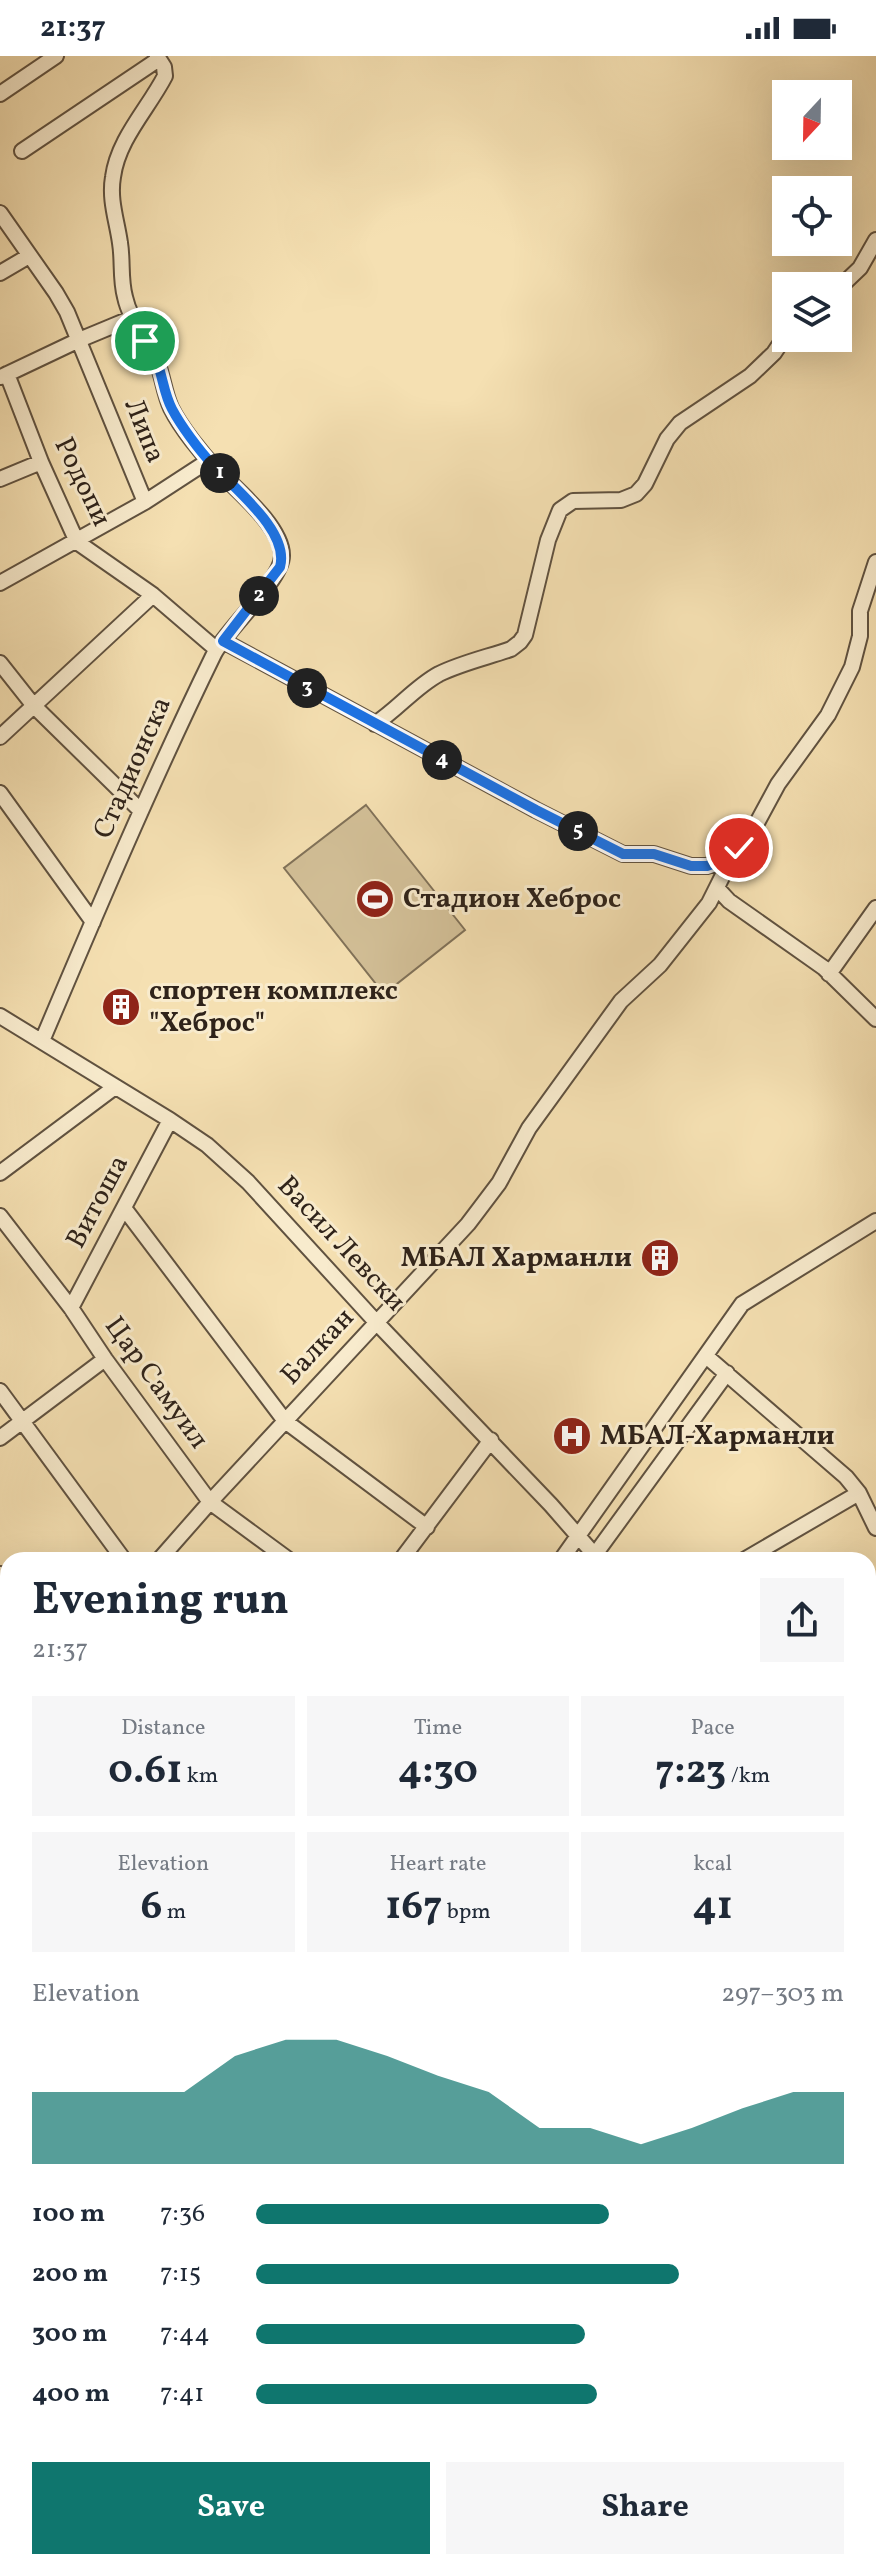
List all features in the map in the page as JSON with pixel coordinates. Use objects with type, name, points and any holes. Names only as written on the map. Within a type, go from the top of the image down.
[{"type":"street","points":[[0,94],[56,56]]},
{"type":"street","points":[[0,583],[77,542],[208,461],[172,409],[157,362],[132,318],[125,297],[123,259],[112,204],[113,177],[119,154],[165,76],[164,67],[158,58],[22,151]]},
{"type":"street","name":"Липа","points":[[0,213],[56,293],[79,340],[145,502]]},
{"type":"street","points":[[852,276],[876,240]]},
{"type":"street","points":[[0,273],[29,256]]},
{"type":"street","points":[[4,375],[132,318]]},
{"type":"street","points":[[375,724],[441,673],[511,649],[520,642],[525,635],[548,540],[560,510],[573,501],[621,500],[636,494],[645,484],[667,439],[680,423],[750,376],[775,352]]},
{"type":"street","name":"Родопи","points":[[4,375],[77,542],[220,645],[623,854],[654,854],[691,866],[707,866],[734,856]]},
{"type":"street","name":"Стадионска","points":[[42,1041],[141,811],[220,645],[280,567],[283,557],[273,528],[208,461]]},
{"type":"street","points":[[0,479],[41,462]]},
{"type":"street","name":"Балкан","points":[[166,1552],[468,1224],[499,1183],[529,1128],[621,1001],[660,965],[709,903],[778,784],[813,739],[841,693],[852,667],[860,636],[860,611],[876,562]]},
{"type":"street","points":[[0,737],[153,595]]},
{"type":"street","points":[[0,663],[34,706],[141,811]]},
{"type":"street","points":[[0,793],[93,922]]},
{"type":"street","points":[[717,888],[729,901],[829,974],[876,1019]]},
{"type":"street","points":[[829,974],[876,908]]},
{"type":"street","name":"Васил Левски","points":[[0,1016],[170,1120],[207,1145],[248,1182],[376,1322],[491,1440],[590,1552]]},
{"type":"street","points":[[0,1173],[115,1087]]},
{"type":"street","name":"Витоша","points":[[71,1308],[170,1120]]},
{"type":"street","points":[[124,1208],[285,1421],[427,1527]]},
{"type":"street","name":"Цар Самуил","points":[[0,1216],[71,1308],[210,1502],[278,1552]]},
{"type":"street","points":[[567,1552],[742,1304],[873,1223]]},
{"type":"street","points":[[706,1356],[830,1462],[859,1493],[876,1528]]},
{"type":"street","points":[[0,1438],[105,1359]]},
{"type":"street","points":[[599,1552],[727,1373]]},
{"type":"street","points":[[0,1391],[118,1552]]},
{"type":"street","points":[[407,1552],[491,1440]]},
{"type":"street","points":[[758,1552],[859,1493]]},
{"type":"shaded area","name":"Стадион Хеброс","points":[[366,805],[465,930],[384,994],[284,868]]},
{"type":"place","name":"Стадион Хеброс","points":[[375,899]]},
{"type":"place","name":"спортен комплекс \"Хеброс\"","points":[[121,1007]]},
{"type":"place","name":"МБАЛ Харманли","points":[[660,1258]]},
{"type":"place","name":"МБАЛ-Харманли","points":[[572,1436]]},
{"type":"route","points":[[145,341],[157,362],[172,409],[187,432],[208,461],[273,528],[281,547],[283,557],[280,567],[223,641],[623,854],[654,854],[691,866],[707,866],[734,856],[739,848]]}]
